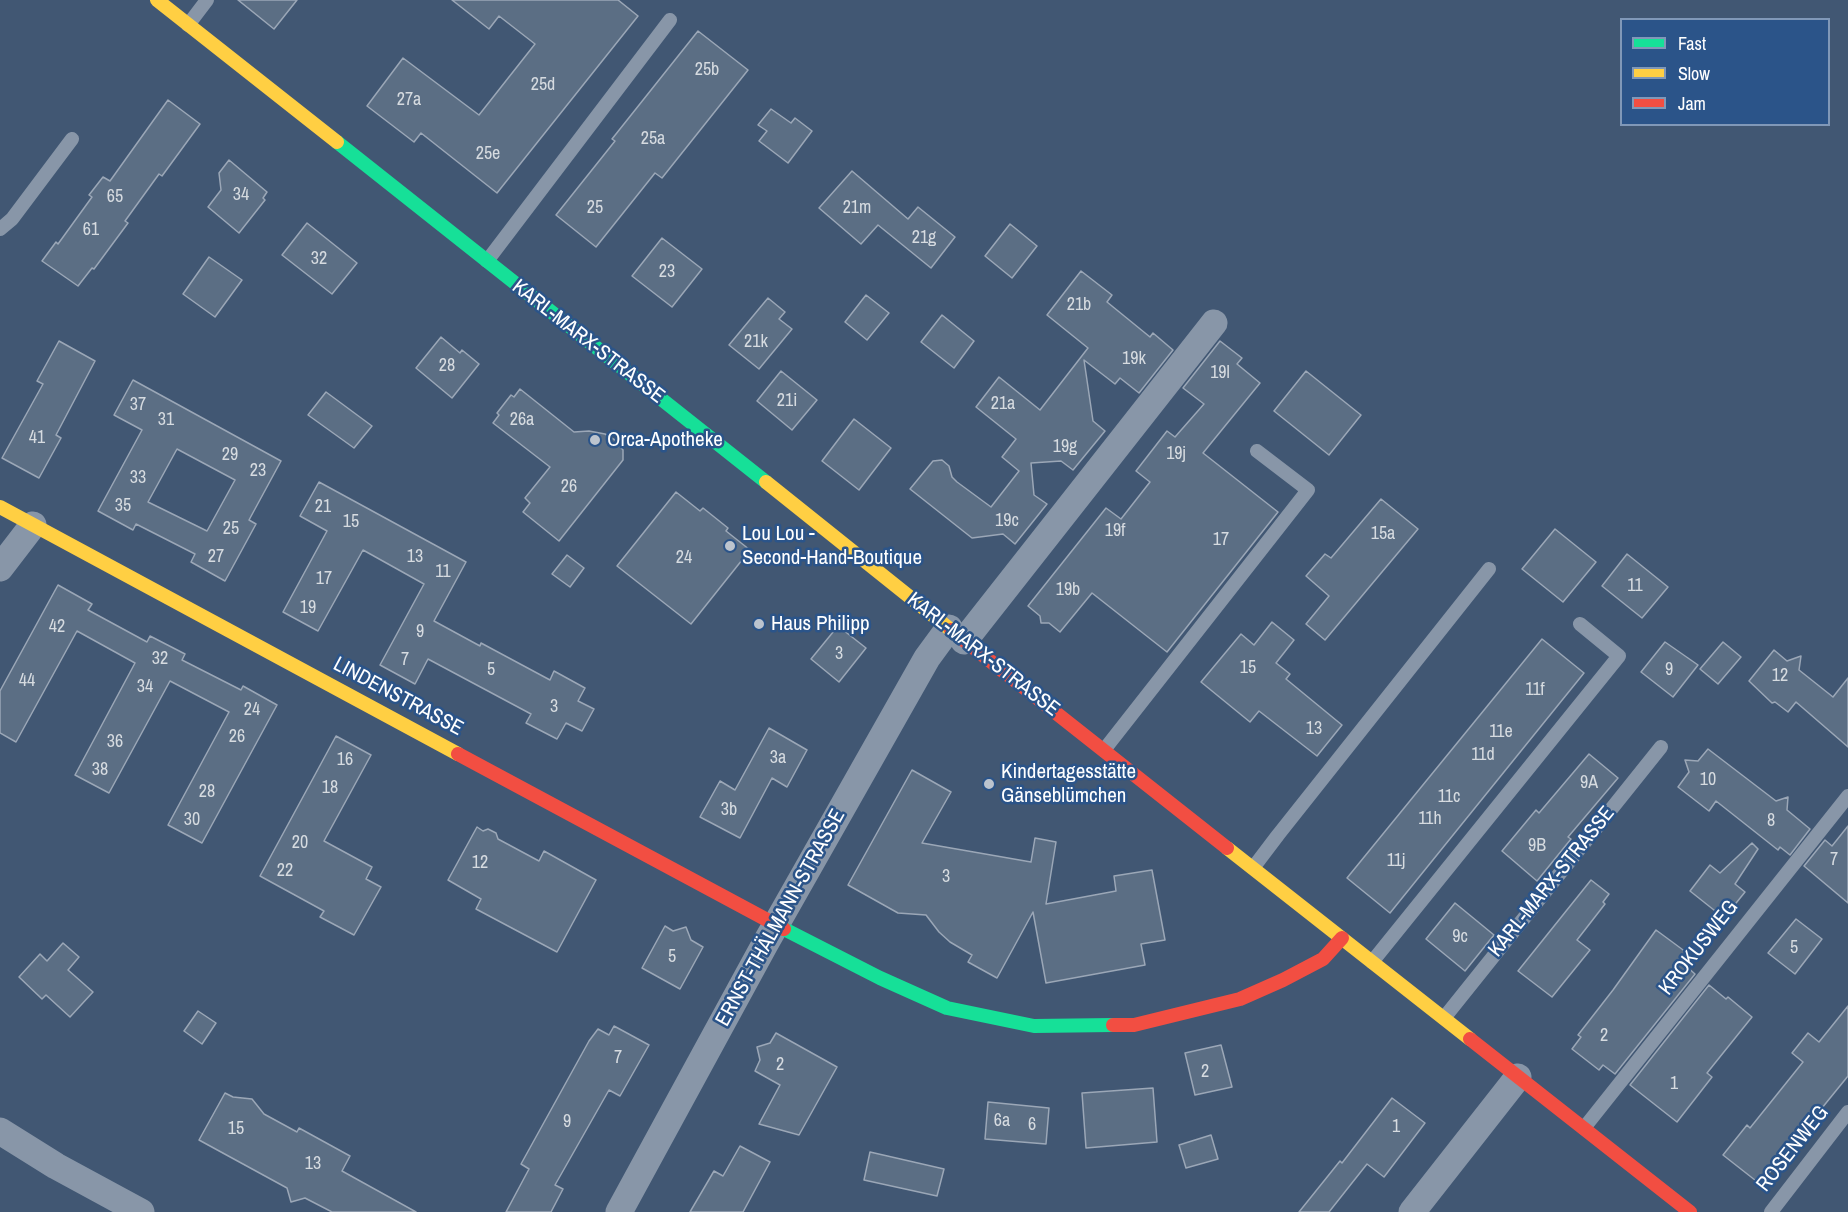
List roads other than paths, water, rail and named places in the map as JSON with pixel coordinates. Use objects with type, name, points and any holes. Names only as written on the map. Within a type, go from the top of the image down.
[{"type":"main road","name":"KARL-MARX-STRASSE","points":[[157,0],[956,634],[1690,1212]]},
{"type":"main road","name":"LINDENSTRASSE","points":[[0,507],[776,925],[880,978],[927,993],[947,1008],[1034,1026],[1134,1024],[1240,999],[1283,980],[1323,958],[1342,938]]},
{"type":"street","name":"KARL-MARX-STRASSE","points":[[956,634],[982,619],[1214,323]]},
{"type":"street","points":[[0,568],[33,525]]},
{"type":"street","name":"ERNST-THÄLMANN-STRASSE","points":[[619,1212],[776,925],[927,657],[956,634]]},
{"type":"street","points":[[1412,1212],[1518,1077]]},
{"type":"street","points":[[0,1131],[56,1166],[141,1212]]},
{"type":"lane","points":[[188,25],[207,0]]},
{"type":"lane","points":[[487,261],[670,20]]},
{"type":"lane","points":[[0,229],[12,219],[72,139]]},
{"type":"lane","points":[[1104,750],[1308,490],[1257,451]]},
{"type":"lane","points":[[1253,868],[1489,569]]},
{"type":"lane","points":[[1372,962],[1618,657],[1580,624]]},
{"type":"lane","name":"KARL-MARX-STRASSE","points":[[1444,1018],[1660,747]]},
{"type":"lane","name":"KROKUSWEG","points":[[1584,1128],[1848,796]]},
{"type":"lane","name":"ROSENWEG","points":[[1771,1212],[1848,1112]]},
{"type":"place","name":"Orca-Apotheke","points":[[595,440]]},
{"type":"place","name":"Lou Lou - Second-Hand-Boutique","points":[[730,546]]},
{"type":"place","name":"Haus Philipp","points":[[759,624]]},
{"type":"place","name":"Kindertagesstätte Gänseblümchen","points":[[989,784]]}]
